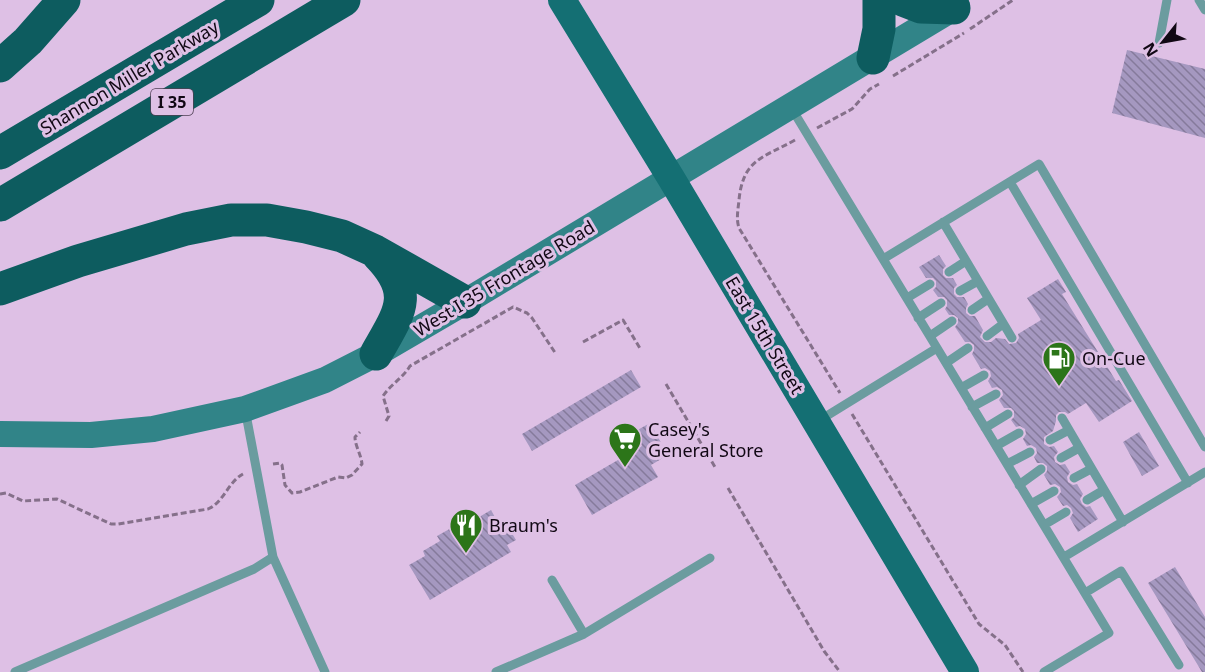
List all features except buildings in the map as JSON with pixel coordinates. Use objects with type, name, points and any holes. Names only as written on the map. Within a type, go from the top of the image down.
[{"type":"highway","points":[[0,66],[28,41],[64,0]]},
{"type":"highway","name":"Shannon Miller Parkway","points":[[0,153],[258,0]]},
{"type":"highway","name":"I 35","points":[[0,205],[344,0]]},
{"type":"highway","points":[[879,0],[881,73]]},
{"type":"highway","points":[[903,0],[921,6],[960,4]]},
{"type":"highway","points":[[0,289],[78,261],[186,229],[231,220],[267,220],[306,226],[342,236],[375,251],[465,302]]},
{"type":"highway","points":[[375,251],[392,268],[400,282],[401,302],[395,320],[376,354]]},
{"type":"main road","name":"East 15th Street","points":[[562,0],[671,178],[965,672]]},
{"type":"street","name":"West I 35 Frontage Road","points":[[0,434],[91,435],[153,429],[245,409],[325,380],[376,354],[465,302],[791,107],[881,73],[960,4]]},
{"type":"lane","points":[[1159,44],[1167,0]]},
{"type":"lane","points":[[1199,0],[1205,10]]},
{"type":"lane","points":[[791,107],[1109,633],[1044,672]]},
{"type":"lane","points":[[883,259],[1039,164],[1205,447]]},
{"type":"lane","points":[[1010,182],[1188,483]]},
{"type":"lane","points":[[943,222],[1012,338]]},
{"type":"lane","points":[[949,272],[966,261]]},
{"type":"lane","points":[[960,291],[978,281]]},
{"type":"lane","points":[[907,298],[930,284]]},
{"type":"lane","points":[[972,310],[988,299]]},
{"type":"lane","points":[[918,318],[941,303]]},
{"type":"lane","points":[[930,336],[952,321]]},
{"type":"lane","points":[[987,336],[1003,324]]},
{"type":"lane","points":[[816,422],[937,348]]},
{"type":"lane","points":[[946,363],[968,348]]},
{"type":"lane","points":[[961,388],[984,375]]},
{"type":"lane","points":[[972,407],[996,394]]},
{"type":"lane","points":[[245,409],[273,557],[326,672]]},
{"type":"lane","points":[[985,428],[1008,414]]},
{"type":"lane","points":[[1062,418],[1123,522]]},
{"type":"lane","points":[[1050,440],[1069,430]]},
{"type":"lane","points":[[996,446],[1019,433]]},
{"type":"lane","points":[[1061,458],[1079,448]]},
{"type":"lane","points":[[1007,464],[1030,452]]},
{"type":"lane","points":[[1074,478],[1091,469]]},
{"type":"lane","points":[[1019,484],[1041,470]]},
{"type":"lane","points":[[1064,557],[1205,472]]},
{"type":"lane","points":[[1087,500],[1104,490]]},
{"type":"lane","points":[[1031,504],[1054,491]]},
{"type":"lane","points":[[1044,525],[1066,512]]},
{"type":"lane","points":[[15,672],[254,569],[273,557]]},
{"type":"lane","points":[[496,672],[584,634],[710,558]]},
{"type":"lane","points":[[1085,593],[1121,571],[1179,665]]},
{"type":"lane","points":[[552,580],[584,634]]},
{"type":"path","points":[[825,124],[852,110],[881,73],[995,13],[1013,0]]},
{"type":"path","points":[[794,141],[751,164],[741,183],[736,220],[834,383]]},
{"type":"path","name":"West I 35 Frontage Road","points":[[386,421],[389,416],[383,396],[410,366],[513,307],[532,318],[556,354]]},
{"type":"path","points":[[583,342],[623,320],[641,350]]},
{"type":"path","points":[[666,384],[715,467]]},
{"type":"path","points":[[858,424],[979,624],[1005,645],[1023,672]]},
{"type":"path","points":[[273,464],[282,465],[285,485],[292,493],[338,477],[352,475],[362,464],[362,456],[355,440],[355,436],[360,432]]},
{"type":"path","points":[[0,494],[6,493],[23,501],[57,499],[111,524],[118,524],[216,506],[236,477],[245,473]]},
{"type":"path","points":[[728,488],[824,651],[840,672]]},
{"type":"place","name":"On-Cue","points":[[1059,387]]},
{"type":"place","name":"Casey's General Store","points":[[625,468]]},
{"type":"place","name":"Braum's","points":[[466,554]]}]
